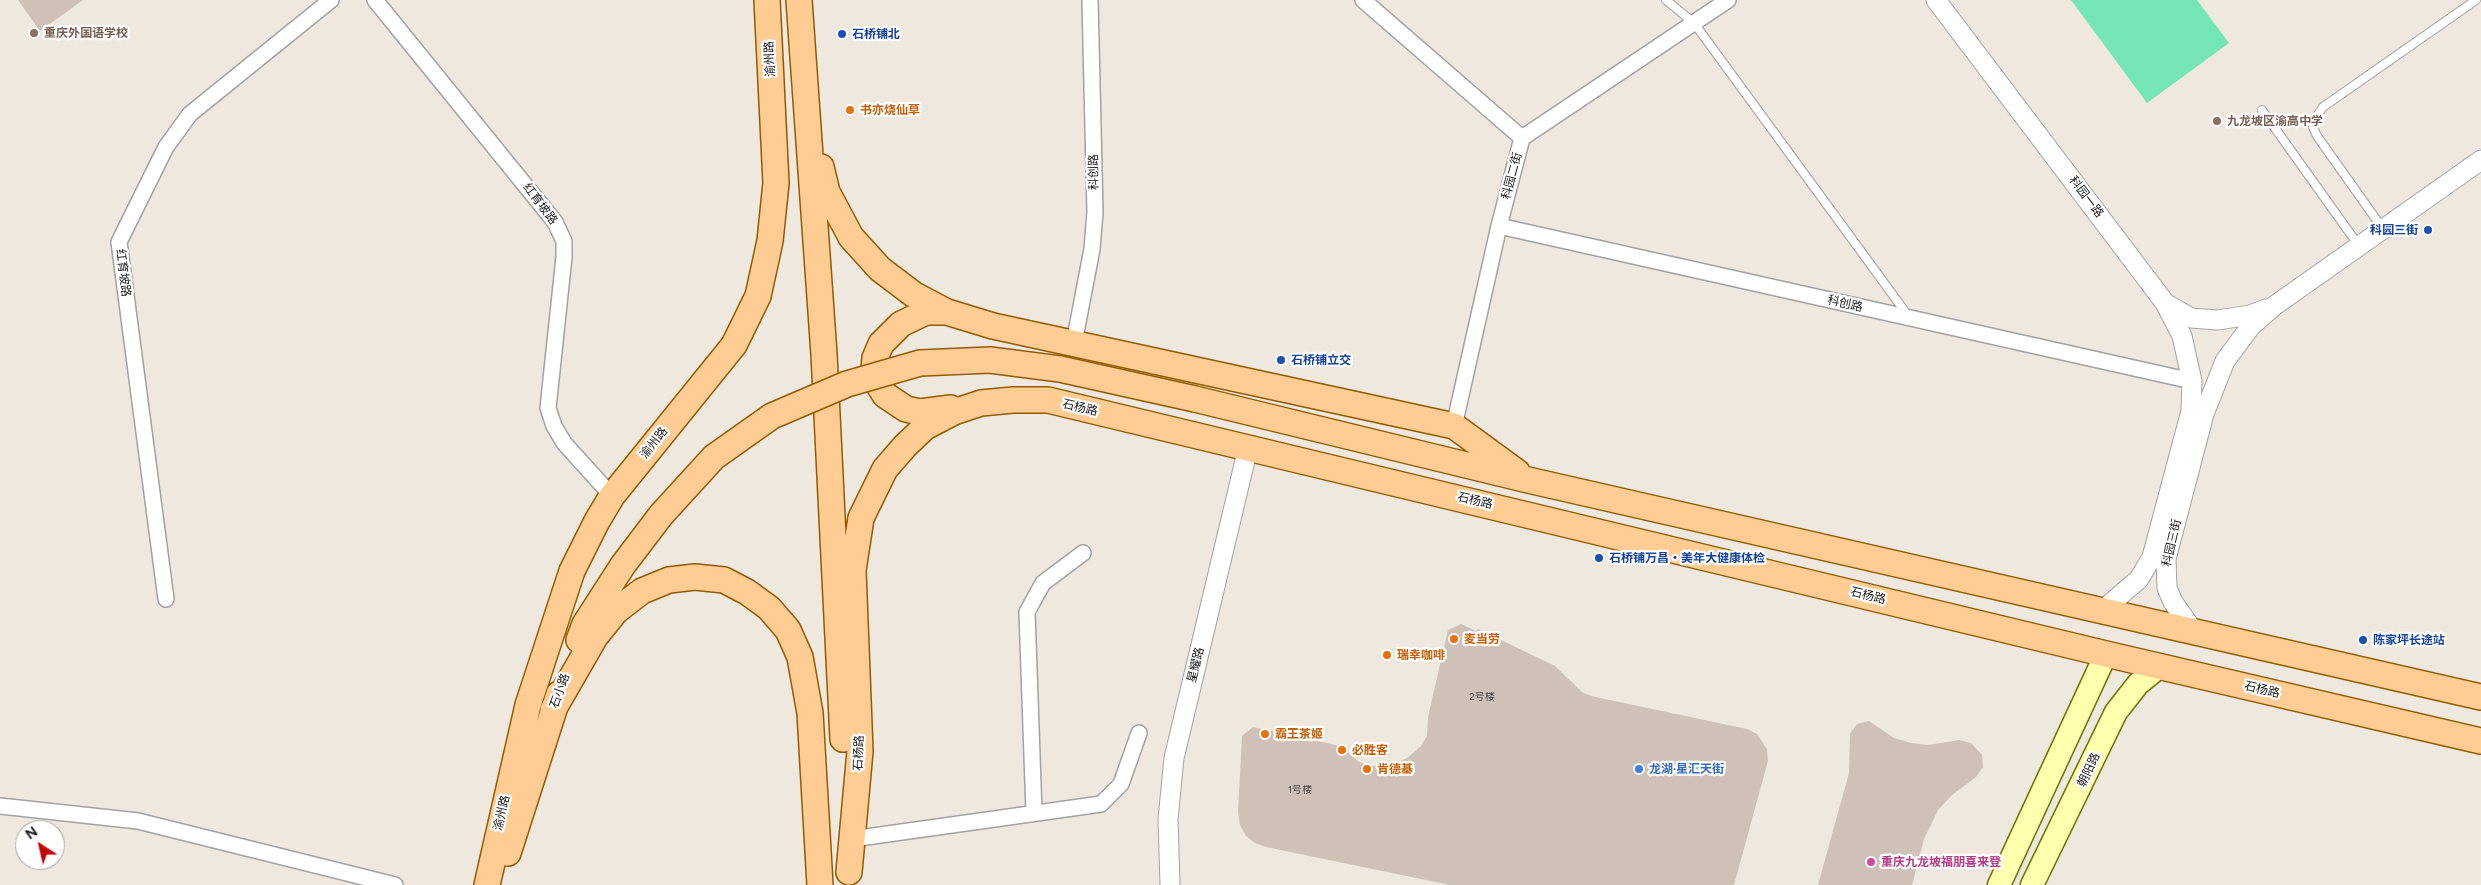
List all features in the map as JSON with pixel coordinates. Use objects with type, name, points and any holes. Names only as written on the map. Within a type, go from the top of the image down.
[{"type":"main road","name":"渝州路","points":[[487,885],[528,705],[556,613],[572,571],[596,521],[612,496],[734,345],[758,296],[770,241],[776,183],[767,0]]},
{"type":"main road","points":[[800,0],[824,354],[849,878]]},
{"type":"main road","points":[[808,116],[827,192],[851,236],[880,269],[913,294],[947,312],[993,326],[1454,426],[1528,480],[2481,697]]},
{"type":"main road","points":[[947,312],[926,312],[912,317],[890,334],[875,358],[874,370],[878,384],[885,395],[896,404],[906,409],[920,412],[981,403]]},
{"type":"main road","name":"石小路","points":[[498,885],[553,710],[585,624],[623,565],[661,515],[714,457],[772,416],[847,384],[920,363],[990,360],[1060,369],[1195,399],[1528,480]]},
{"type":"main road","name":"石杨路","points":[[849,878],[860,751],[853,570],[861,518],[885,470],[905,446],[925,428],[954,412],[981,403],[1013,400],[1048,400],[2106,654],[2481,741]]},
{"type":"main road","points":[[553,710],[595,637],[616,611],[642,591],[669,580],[695,576],[724,580],[747,592],[769,608],[788,630],[800,657],[810,714],[820,885]]},
{"type":"main road","points":[[1999,885],[2054,770],[2106,654]]},
{"type":"main road","name":"朝阳路","points":[[2032,885],[2116,712],[2138,684],[2160,666]]},
{"type":"main road","points":[[2054,770],[2064,762],[2074,764],[2083,772],[2082,785]]},
{"type":"street","name":"红育坡路","points":[[166,599],[119,242],[166,147],[190,114],[330,0]]},
{"type":"street","name":"红育坡路","points":[[375,0],[555,222],[564,240],[564,257],[548,408],[554,426],[564,444],[612,496]]},
{"type":"street","name":"科创路","points":[[1074,343],[1092,250],[1095,212],[1090,0]]},
{"type":"street","points":[[1363,0],[1522,138]]},
{"type":"street","name":"科园二街","points":[[1454,426],[1499,226],[1522,138],[1728,0]]},
{"type":"street","name":"科园一路","points":[[1936,0],[2165,303],[2191,318],[2218,320],[2250,315],[2274,306]]},
{"type":"street","name":"科园三街","points":[[2194,632],[2172,602],[2167,588],[2166,559],[2213,386],[2225,361],[2237,342],[2251,326],[2274,306],[2481,160]]},
{"type":"street","name":"科创路","points":[[1499,226],[2192,381]]},
{"type":"street","name":"科园三街","points":[[2103,610],[2138,579],[2152,557],[2191,411],[2192,381],[2182,336],[2165,303]]},
{"type":"street","name":"星耀路","points":[[1170,885],[1168,819],[1169,788],[1174,758],[1248,448]]},
{"type":"street","points":[[1034,813],[1027,612],[1043,583],[1083,553]]},
{"type":"street","points":[[852,839],[1101,804],[1121,784],[1139,733]]},
{"type":"street","points":[[0,806],[138,821],[395,885]]},
{"type":"lane","points":[[1666,0],[1694,23],[1910,318]]},
{"type":"lane","points":[[2383,229],[2317,136],[2313,127],[2316,117],[2323,107],[2476,0]]},
{"type":"lane","points":[[2262,110],[2359,246]]},
{"type":"green space","points":[[2071,0],[2197,0],[2229,43],[2147,103]]},
{"type":"building","points":[[18,0],[83,0],[40,31]]},
{"type":"building","name":"龙湖·星汇天街","points":[[1461,624],[1476,631],[1478,629],[1555,666],[1582,692],[1591,696],[1747,729],[1757,734],[1767,749],[1768,761],[1734,885],[1450,885],[1266,847],[1255,843],[1246,836],[1240,825],[1238,812],[1242,736],[1253,727],[1340,746],[1359,762],[1370,766],[1392,765],[1407,758],[1421,746],[1427,736],[1428,717],[1448,630]]},
{"type":"building","points":[[1869,721],[1894,738],[1911,743],[1928,745],[1959,740],[1971,743],[1982,755],[1983,767],[1976,777],[1952,795],[1938,810],[1924,839],[1912,885],[1818,885],[1849,773],[1850,734],[1857,724]]},
{"type":"place","name":"重庆外国语学校","points":[[34,33]]},
{"type":"place","name":"石桥铺北","points":[[842,34]]},
{"type":"place","name":"书亦烧仙草","points":[[850,110]]},
{"type":"place","name":"九龙坡区渝高中学","points":[[2217,121]]},
{"type":"place","name":"科园三街","points":[[2428,230]]},
{"type":"place","name":"石桥铺立交","points":[[1281,360]]},
{"type":"place","name":"石桥铺万昌‧美年大健康体检","points":[[1599,558]]},
{"type":"place","name":"麦当劳","points":[[1454,639]]},
{"type":"place","name":"陈家坪长途站","points":[[2363,640]]},
{"type":"place","name":"瑞幸咖啡","points":[[1387,655]]},
{"type":"place","name":"霸王茶姬","points":[[1265,734]]},
{"type":"place","name":"必胜客","points":[[1342,750]]},
{"type":"place","name":"肯德基","points":[[1367,769]]},
{"type":"place","name":"龙湖·星汇天街","points":[[1639,769]]},
{"type":"place","name":"重庆九龙坡福朋喜来登","points":[[1871,862]]}]
